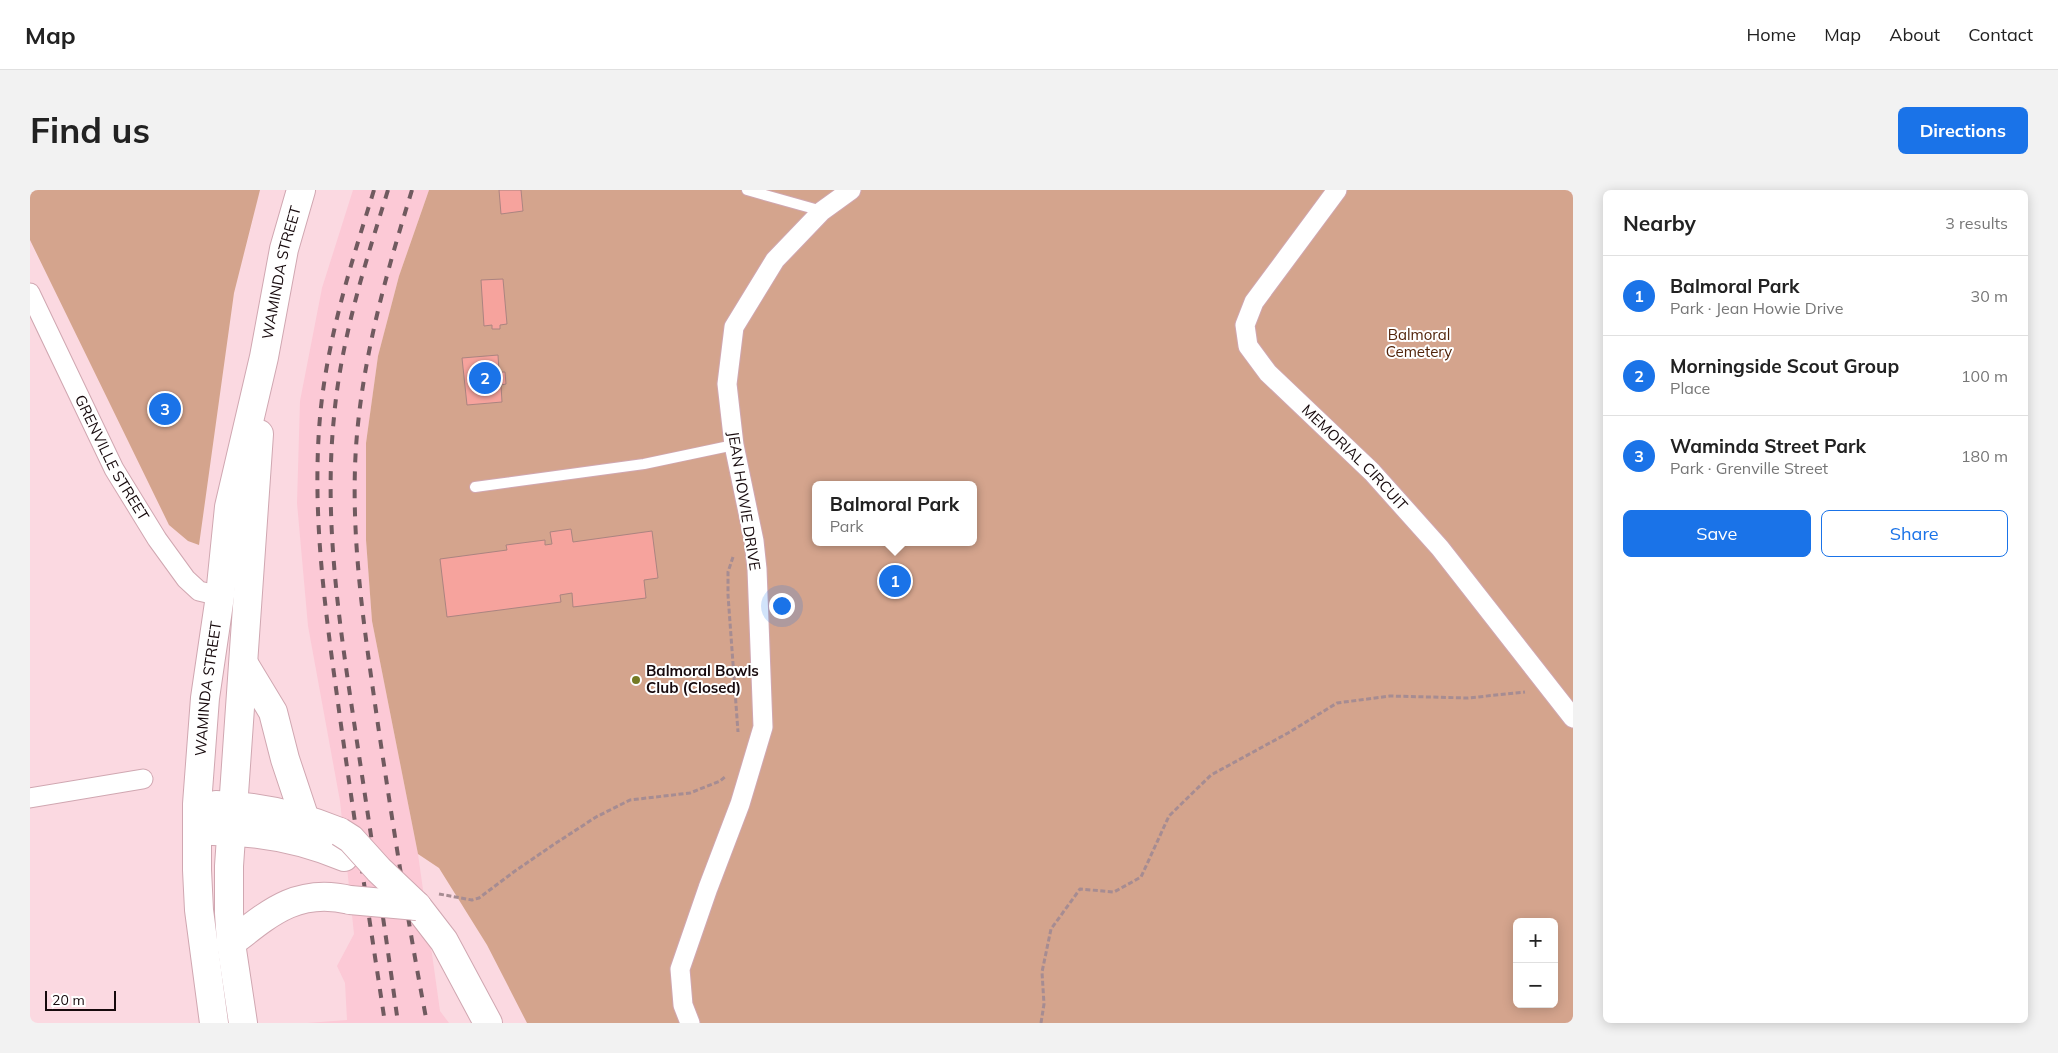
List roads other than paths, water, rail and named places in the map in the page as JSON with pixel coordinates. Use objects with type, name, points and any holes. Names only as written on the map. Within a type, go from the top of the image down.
[{"type":"main road","name":"WAMINDA STREET","points":[[214,1023],[199,910],[197,818],[205,698],[220,596],[229,507],[264,357],[284,249],[301,190]]},
{"type":"main road","name":"WAMINDA STREET","points":[[243,1023],[231,943],[229,913],[232,818],[264,357]]},
{"type":"main road","points":[[244,664],[273,712],[285,759],[305,819]]},
{"type":"main road","points":[[197,818],[232,818],[270,810],[305,819],[379,870],[428,907],[488,1023]]},
{"type":"main road","points":[[232,818],[261,833],[319,847],[342,845]]},
{"type":"main road","points":[[231,943],[272,911],[298,899],[312,896],[333,895],[350,900],[428,907]]},
{"type":"street","name":"JEAN HOWIE DRIVE","points":[[690,1023],[683,1005],[680,969],[740,804],[763,727],[757,569],[754,541],[734,445],[727,384],[734,327],[775,260],[822,211],[851,190]]},
{"type":"street","name":"MEMORIAL CIRCUIT","points":[[1337,190],[1254,302],[1245,325],[1248,346],[1268,373],[1372,472],[1440,548],[1573,718]]},
{"type":"street","name":"GRENVILLE STREET","points":[[30,294],[114,469],[157,539],[186,579],[199,591],[220,596]]},
{"type":"street","points":[[30,798],[143,780]]},
{"type":"lane","points":[[747,190],[770,194],[822,211]]},
{"type":"lane","points":[[475,487],[644,464],[734,445]]},
{"type":"railway","points":[[374,190],[341,302],[328,359],[320,417],[318,494],[319,533],[326,609],[385,1023]]},
{"type":"railway","points":[[388,190],[355,302],[342,359],[334,417],[331,499],[335,580],[340,620],[398,1023]]},
{"type":"railway","points":[[412,190],[384,285],[364,382],[356,447],[355,517],[360,586],[373,690],[413,949],[427,1023]]},
{"type":"place","name":"Morningside Scout Group","points":[[485,378]]},
{"type":"place","name":"Waminda Street Park","points":[[165,409]]},
{"type":"place","name":"Balmoral Park","points":[[895,581]]},
{"type":"place","name":"Balmoral Bowls Club (Closed)","points":[[636,680]]},
{"type":"park label","name":"Balmoral Cemetery","points":[[1419,344]]}]
